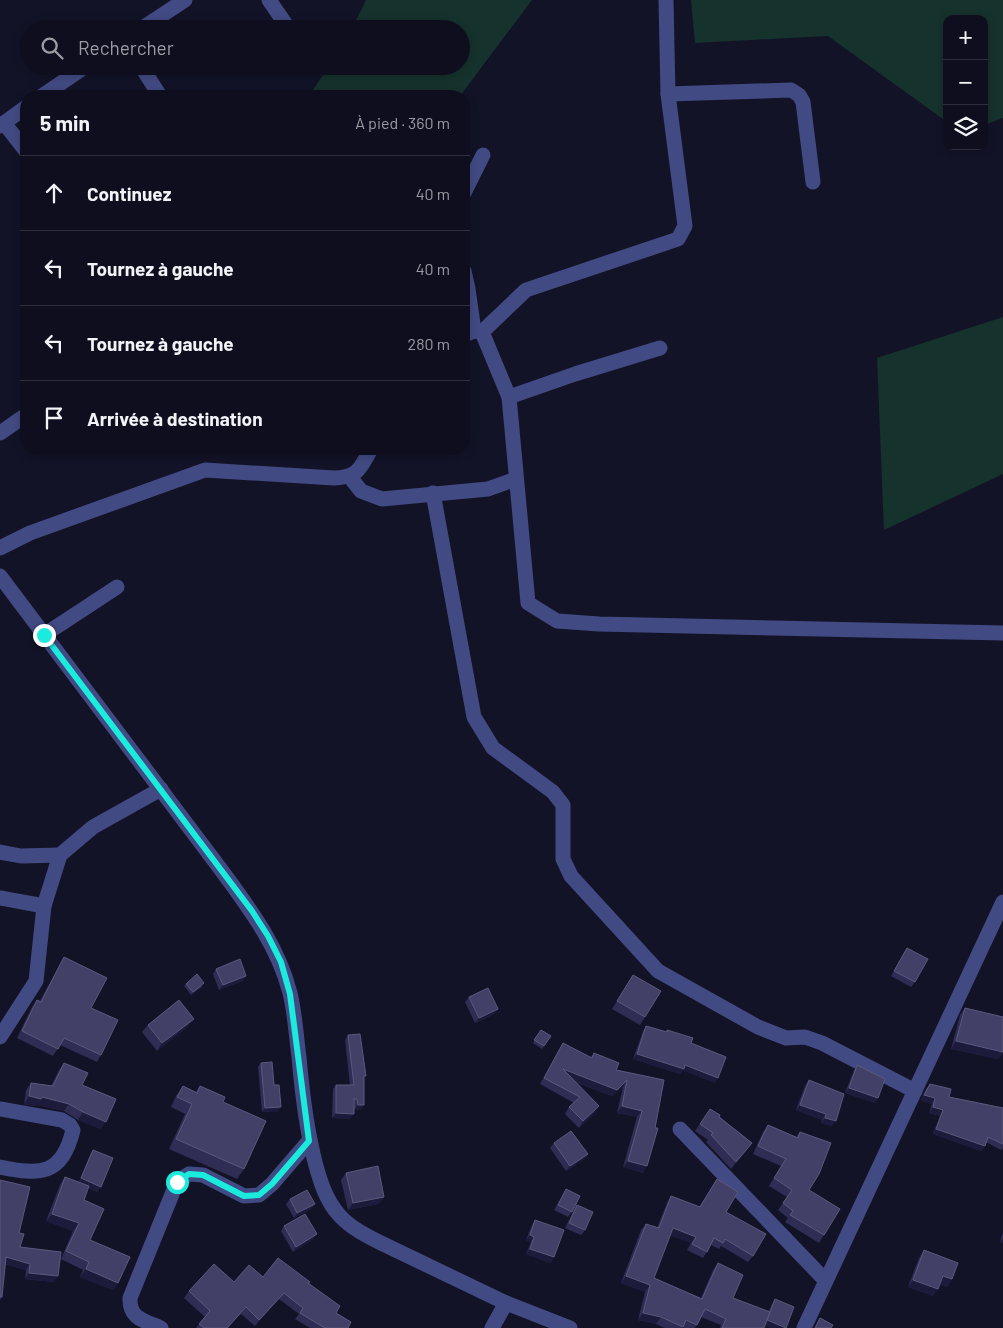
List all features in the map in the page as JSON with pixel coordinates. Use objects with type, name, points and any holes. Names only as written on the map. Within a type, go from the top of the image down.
[{"type":"street","points":[[155,20],[185,0]]},
{"type":"street","points":[[269,0],[283,20]]},
{"type":"street","points":[[473,333],[526,290],[678,239],[685,226],[668,94],[666,0]]},
{"type":"street","points":[[51,90],[73,75]]},
{"type":"street","points":[[147,75],[156,90]]},
{"type":"street","points":[[668,94],[791,90],[799,94],[803,102],[813,182]]},
{"type":"street","points":[[20,112],[2,124],[20,144]]},
{"type":"street","points":[[470,181],[483,154]]},
{"type":"street","points":[[470,307],[473,333],[508,397],[528,603],[557,621],[599,624],[1003,633]]},
{"type":"street","points":[[508,397],[660,348]]},
{"type":"street","points":[[0,433],[20,419]]},
{"type":"street","points":[[0,548],[30,533],[205,470],[334,478],[350,477],[359,470],[368,455]]},
{"type":"street","points":[[350,477],[361,491],[382,499],[488,489],[516,480]]},
{"type":"street","points":[[433,493],[474,717],[493,748],[553,792],[563,805],[563,859],[571,876],[658,971],[758,1027],[786,1038],[805,1037],[822,1043],[915,1091]]},
{"type":"street","points":[[0,576],[161,788],[252,911],[268,936],[281,962],[290,994],[309,1141],[328,1201],[340,1217],[381,1243],[506,1303],[570,1328]]},
{"type":"street","points":[[44,635],[117,588]]},
{"type":"street","points":[[0,1037],[36,980],[44,906],[60,855],[93,827],[161,788]]},
{"type":"street","points":[[0,852],[21,856],[60,855]]},
{"type":"street","points":[[0,898],[44,906]]},
{"type":"street","points":[[804,1328],[1003,902]]},
{"type":"street","points":[[0,1109],[62,1120],[70,1125],[73,1130],[69,1146],[62,1159],[51,1167],[38,1172],[0,1167]]},
{"type":"street","points":[[680,1129],[825,1280]]},
{"type":"street","points":[[161,1328],[136,1317],[129,1307],[130,1298],[177,1182],[189,1174],[203,1175],[244,1196],[259,1195],[272,1184],[309,1141]]},
{"type":"street","points":[[492,1328],[506,1303]]},
{"type":"green space","points":[[366,0],[532,0],[464,90],[313,90],[323,75],[470,75],[470,20],[356,20]]},
{"type":"green space","points":[[691,0],[1003,0],[1003,118],[988,124],[988,15],[943,15],[943,119],[828,36],[695,43]]},
{"type":"green space","points":[[1003,317],[1003,474],[884,530],[877,358]]},
{"type":"building","points":[[907,948],[928,959],[915,982],[894,971]]},
{"type":"building","points":[[64,957],[107,978],[91,1008],[118,1020],[101,1055],[64,1038],[58,1049],[22,1031],[37,1000],[41,1002]]},
{"type":"building","points":[[240,959],[246,976],[223,985],[216,969]]},
{"type":"building","points":[[197,974],[204,983],[193,992],[186,984]]},
{"type":"building","points":[[633,975],[661,991],[645,1017],[617,1001]]},
{"type":"building","points":[[488,988],[498,1009],[479,1018],[469,997]]},
{"type":"building","points":[[179,1000],[194,1019],[162,1043],[148,1025]]},
{"type":"building","points":[[965,1008],[1003,1017],[1003,1052],[956,1041]]},
{"type":"building","points":[[646,1026],[693,1038],[691,1043],[726,1057],[718,1078],[685,1065],[684,1069],[637,1054]]},
{"type":"building","points":[[541,1030],[551,1036],[544,1046],[534,1040]]},
{"type":"building","points":[[360,1034],[366,1076],[364,1076],[364,1105],[358,1105],[357,1099],[354,1099],[354,1114],[336,1113],[336,1085],[354,1085],[348,1035]]},
{"type":"building","points":[[563,1043],[592,1058],[594,1053],[619,1063],[616,1070],[664,1080],[655,1128],[658,1128],[647,1166],[628,1161],[642,1111],[622,1106],[627,1080],[617,1090],[563,1069],[599,1106],[583,1121],[569,1107],[580,1097],[544,1078]]},
{"type":"building","points":[[272,1062],[274,1085],[279,1085],[281,1107],[265,1108],[261,1063]]},
{"type":"building","points":[[64,1063],[88,1073],[82,1085],[116,1099],[106,1122],[69,1104],[42,1097],[41,1099],[29,1096],[31,1083],[53,1086]]},
{"type":"building","points":[[857,1065],[885,1079],[878,1098],[849,1088]]},
{"type":"building","points":[[809,1080],[844,1094],[836,1121],[825,1118],[826,1114],[800,1105]]},
{"type":"building","points":[[930,1084],[951,1089],[949,1097],[1003,1108],[1003,1144],[988,1137],[985,1146],[936,1129],[943,1110],[933,1107],[935,1098],[924,1095]]},
{"type":"building","points":[[183,1086],[197,1093],[200,1086],[225,1097],[223,1102],[266,1121],[244,1169],[176,1139],[192,1104],[177,1097]]},
{"type":"building","points":[[710,1109],[720,1115],[719,1117],[752,1143],[736,1162],[711,1135],[713,1133],[700,1124]]},
{"type":"building","points":[[768,1125],[798,1138],[800,1132],[831,1143],[819,1174],[809,1190],[840,1209],[824,1235],[790,1215],[793,1211],[783,1203],[792,1190],[774,1178],[786,1159],[758,1146]]},
{"type":"building","points":[[571,1131],[588,1154],[570,1166],[554,1143]]},
{"type":"building","points":[[93,1150],[113,1158],[101,1187],[81,1178]]},
{"type":"building","points":[[378,1166],[384,1197],[353,1203],[346,1173]]},
{"type":"building","points":[[65,1177],[89,1186],[84,1200],[104,1209],[90,1240],[130,1257],[118,1283],[86,1269],[89,1262],[66,1251],[79,1223],[52,1214]]},
{"type":"building","points":[[717,1179],[738,1192],[726,1212],[766,1234],[753,1256],[725,1239],[723,1243],[714,1238],[707,1252],[692,1244],[696,1237],[673,1228],[654,1278],[702,1299],[718,1263],[743,1275],[733,1298],[770,1312],[764,1328],[722,1328],[726,1319],[705,1309],[697,1325],[686,1320],[683,1327],[661,1317],[643,1313],[650,1285],[626,1276],[646,1224],[659,1228],[671,1196],[700,1207]]},
{"type":"building","points":[[0,1180],[30,1187],[19,1233],[24,1234],[20,1247],[61,1252],[58,1276],[29,1273],[30,1264],[6,1257],[2,1297],[0,1297]]},
{"type":"building","points":[[566,1189],[580,1196],[572,1212],[558,1205]]},
{"type":"building","points":[[307,1190],[315,1204],[297,1213],[290,1199]]},
{"type":"building","points":[[577,1205],[593,1212],[585,1230],[569,1223]]},
{"type":"building","points":[[305,1214],[317,1234],[296,1247],[284,1226]]},
{"type":"building","points":[[535,1220],[564,1230],[554,1257],[530,1249],[534,1237],[530,1235]]},
{"type":"building","points":[[924,1250],[958,1263],[952,1279],[943,1276],[938,1289],[913,1280]]},
{"type":"building","points":[[278,1258],[340,1306],[336,1313],[351,1322],[348,1328],[325,1328],[300,1313],[303,1308],[284,1293],[259,1320],[246,1307],[227,1328],[204,1328],[199,1324],[210,1311],[189,1291],[214,1264],[234,1282],[249,1265],[263,1277]]},
{"type":"building","points":[[775,1299],[794,1307],[786,1328],[767,1320]]},
{"type":"building","points":[[820,1318],[833,1325],[831,1328],[815,1328]]},
{"type":"route","points":[[44,635],[252,911],[268,936],[281,962],[290,994],[296,1026],[309,1141],[272,1184],[259,1195],[244,1196],[203,1175],[189,1174],[177,1182]]}]
